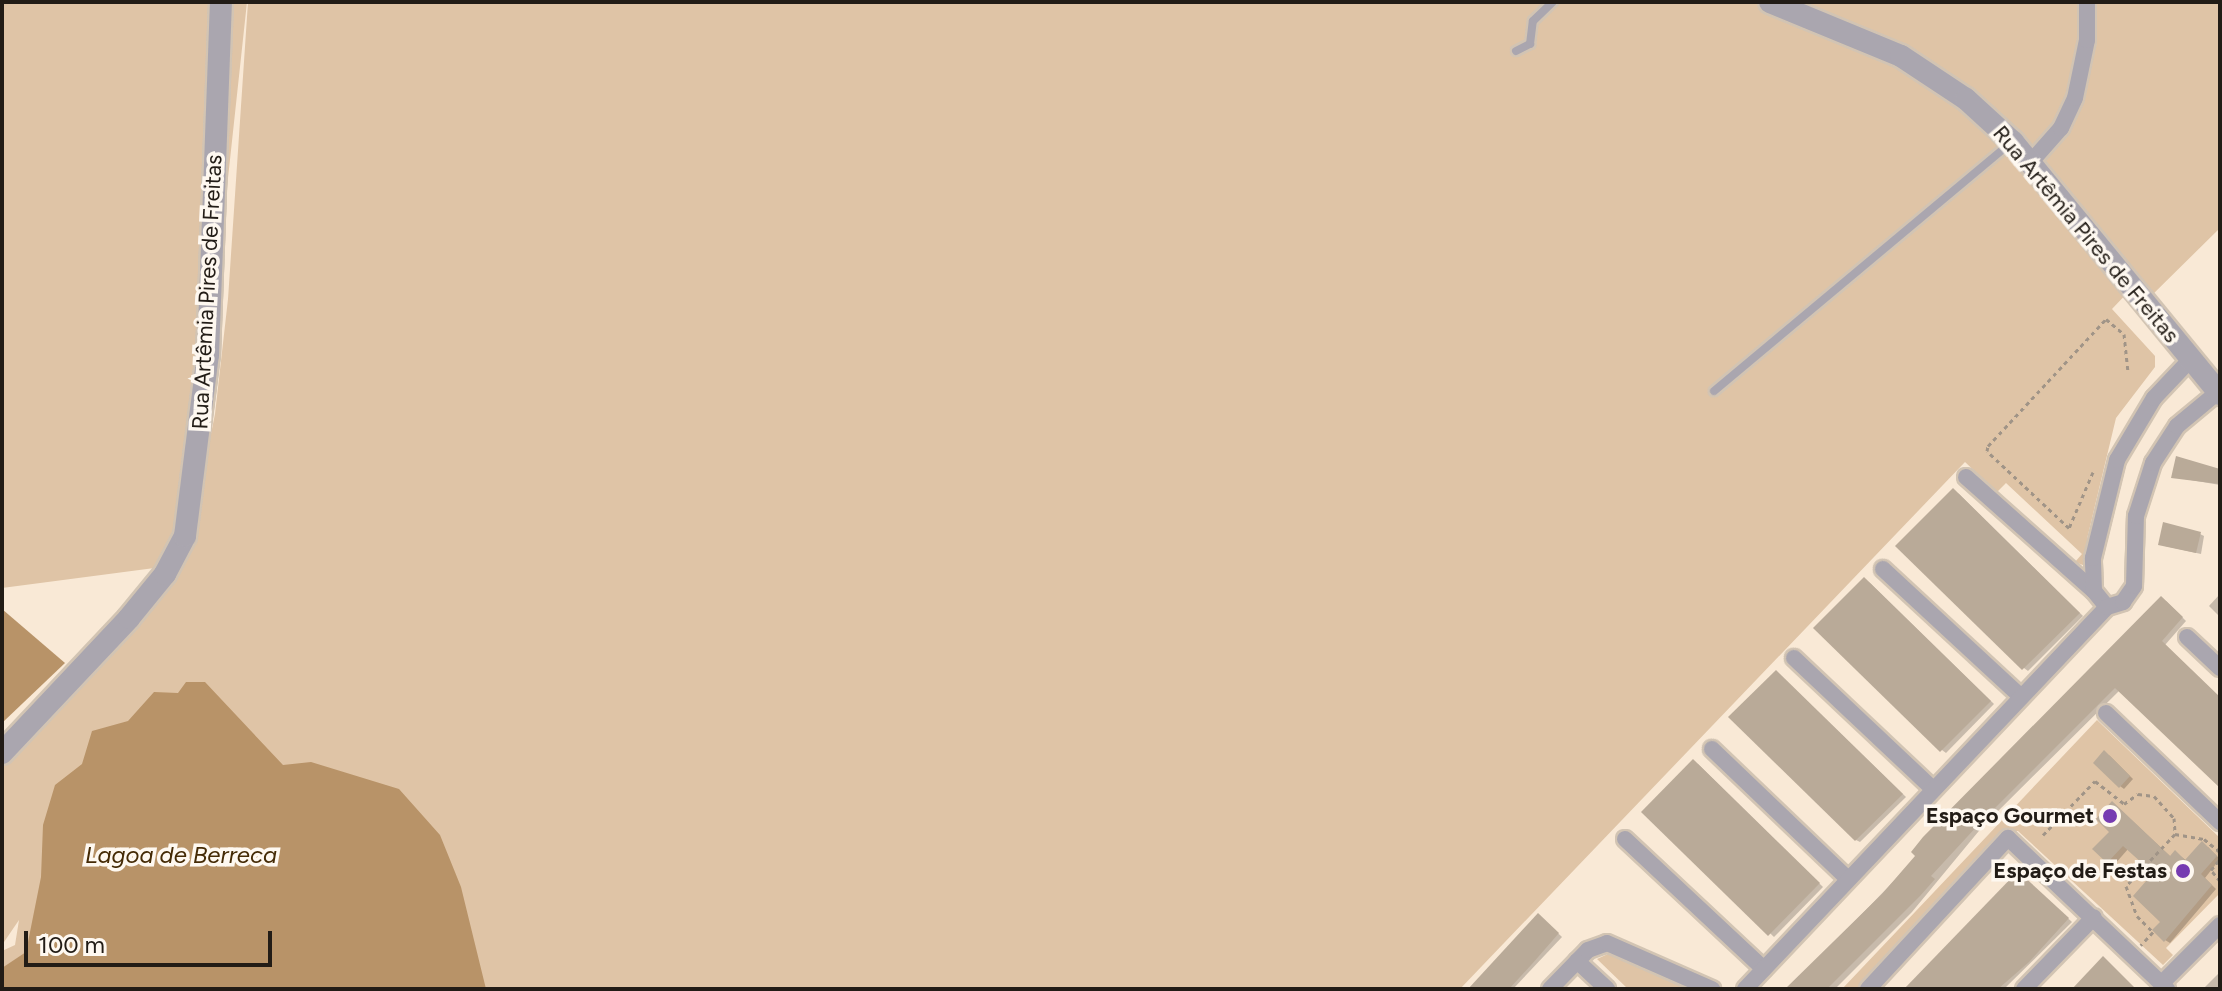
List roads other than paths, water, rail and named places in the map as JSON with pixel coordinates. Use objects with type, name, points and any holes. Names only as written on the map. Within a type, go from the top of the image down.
[{"type":"street","name":"Rua Artêmia Pires de Freitas","points":[[2,753],[129,618],[165,574],[185,536],[208,355],[221,2]]},
{"type":"street","name":"Rua Artêmia Pires de Freitas","points":[[1770,2],[1929,71],[2013,142],[2219,393]]},
{"type":"street","points":[[2030,163],[2061,128],[2075,98],[2087,40],[2087,2]]},
{"type":"street","points":[[2094,591],[2098,530],[2117,460],[2154,398],[2191,359]]},
{"type":"street","points":[[1745,989],[2107,607],[2123,602],[2134,586],[2136,516],[2153,463],[2177,426],[2219,393]]},
{"type":"street","points":[[1966,477],[2094,591],[2107,607]]},
{"type":"street","points":[[1883,569],[2021,697]]},
{"type":"street","points":[[2187,637],[2220,668]]},
{"type":"street","points":[[1794,658],[1933,789]]},
{"type":"street","points":[[2106,713],[2220,822]]},
{"type":"street","points":[[1712,749],[1848,879]]},
{"type":"street","points":[[1868,989],[2008,838],[2166,985],[2220,925]]},
{"type":"street","points":[[1625,839],[1764,969]]},
{"type":"street","points":[[2024,989],[2094,917]]},
{"type":"street","points":[[1550,989],[1596,945],[1619,945],[1712,989]]},
{"type":"street","points":[[1577,961],[1607,989]]},
{"type":"lane","points":[[1516,51],[1530,44],[1533,21],[1553,2]]},
{"type":"lane","points":[[1714,391],[2013,142]]},
{"type":"water","points":[[2,609],[65,663],[2,723]]},
{"type":"water","name":"Lagoa de Berreca","points":[[186,682],[205,682],[283,765],[311,762],[399,789],[440,835],[461,887],[486,989],[2,989],[2,968],[26,952],[41,877],[43,825],[55,785],[82,764],[92,731],[128,721],[154,692],[178,693]]},
{"type":"place","name":"Espaço Gourmet","points":[[2110,816]]},
{"type":"place","name":"Espaço de Festas","points":[[2183,871]]}]
